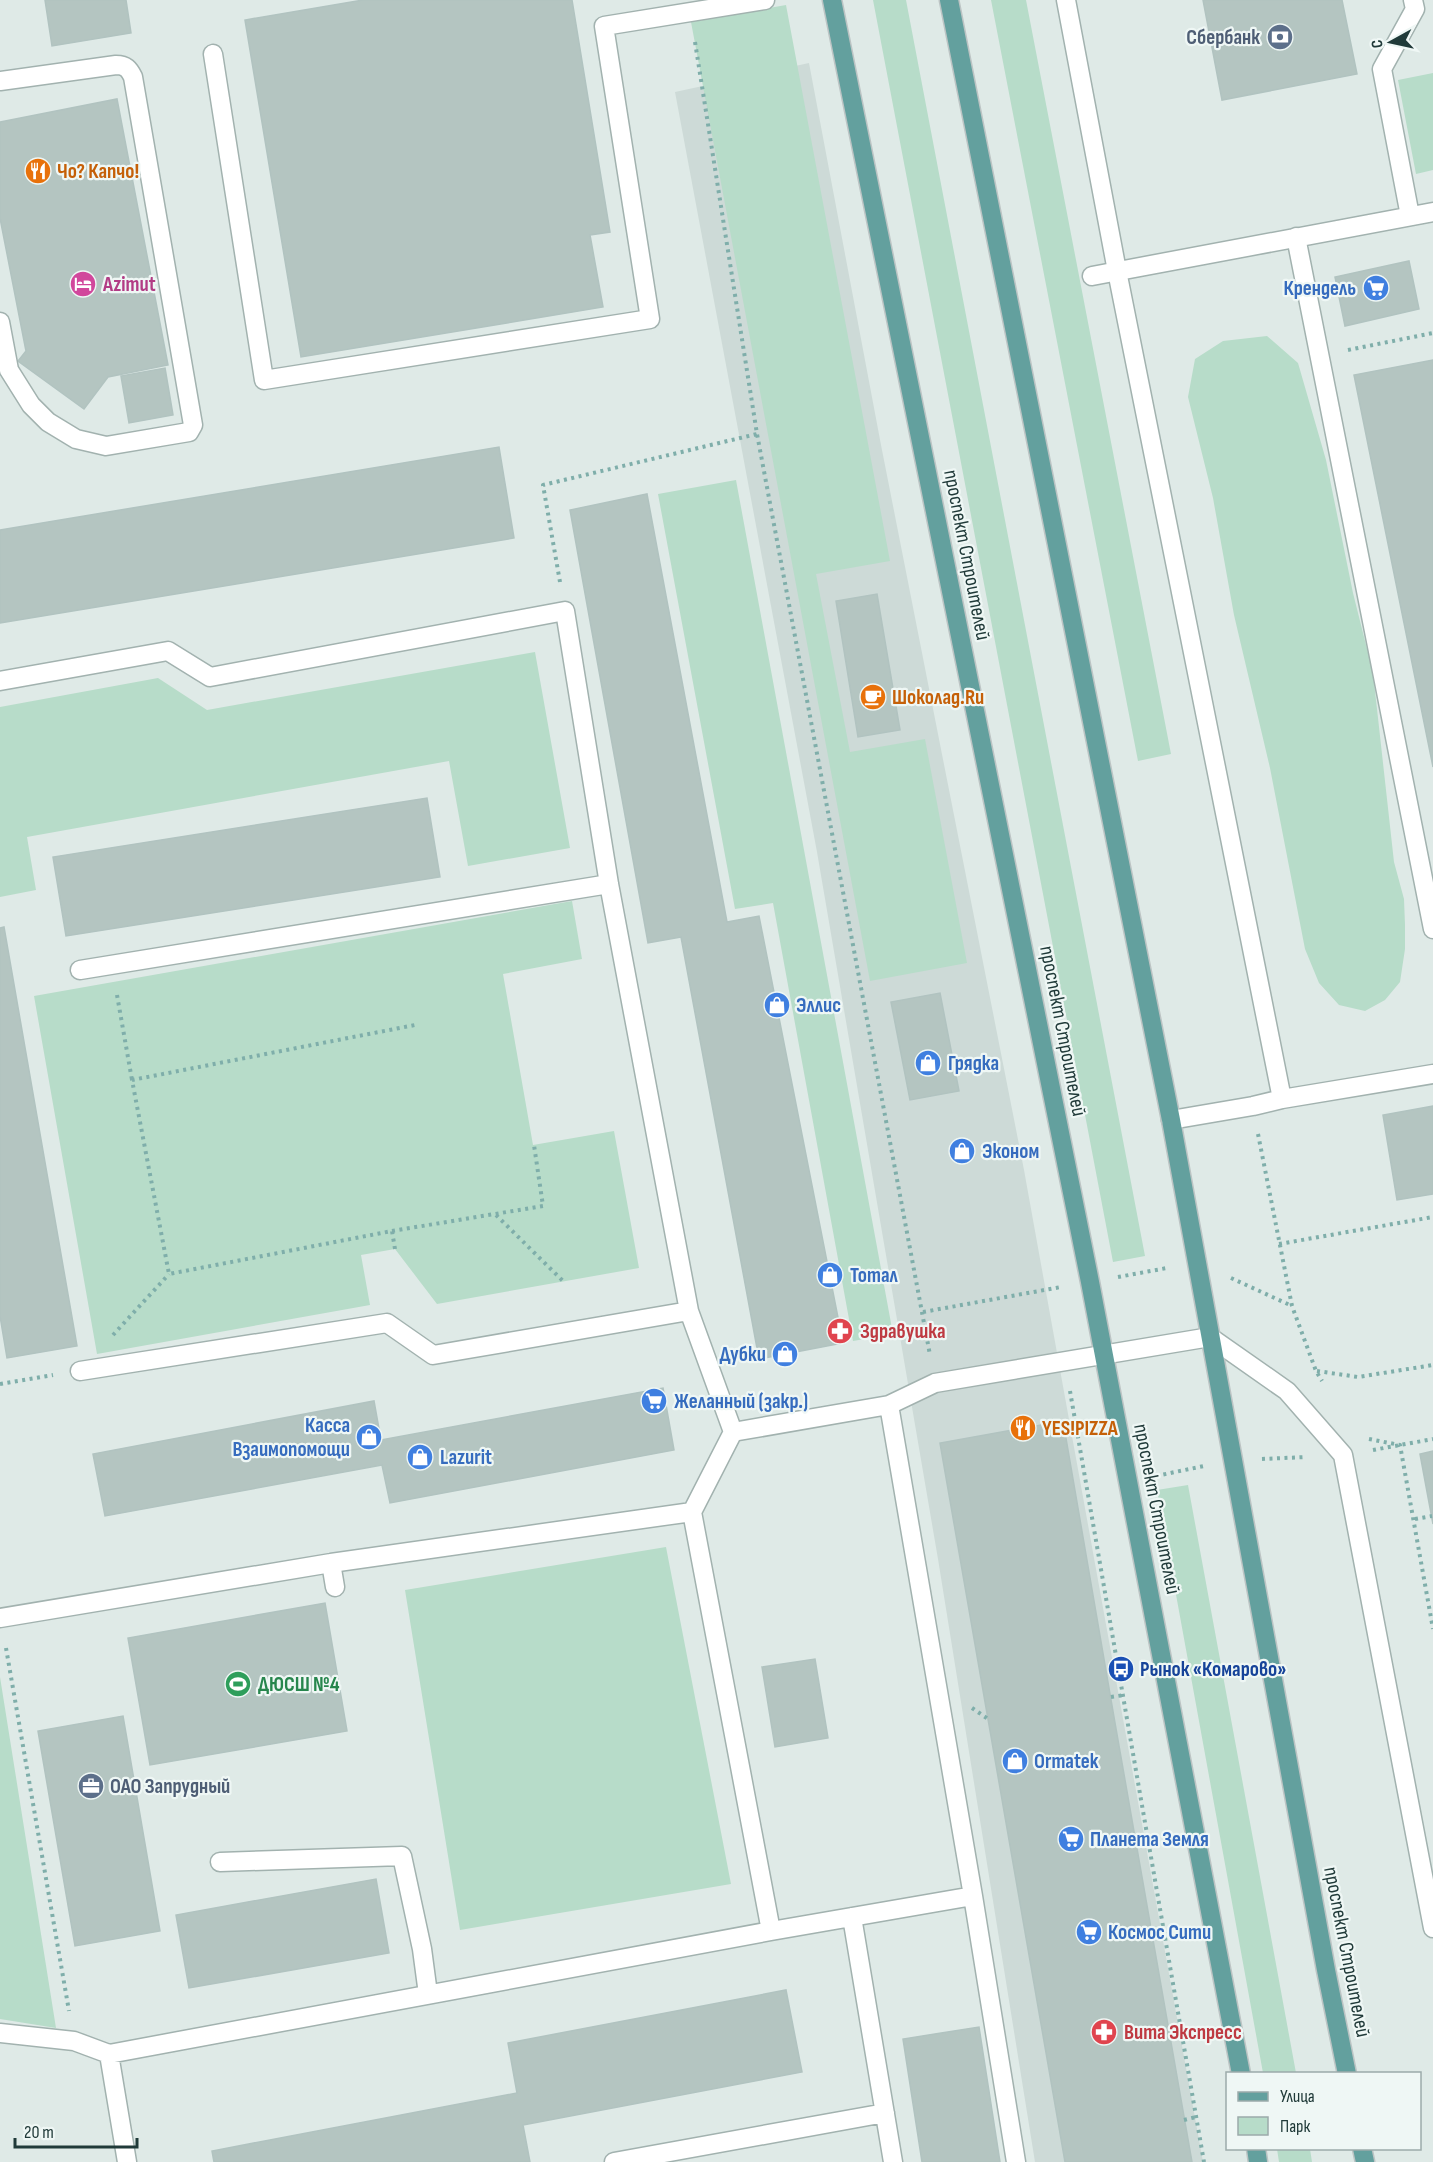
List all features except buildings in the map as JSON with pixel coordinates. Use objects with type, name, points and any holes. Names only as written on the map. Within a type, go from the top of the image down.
[{"type":"main road","name":"проспект Строителей","points":[[832,0],[1129,1481],[1241,2072]]},
{"type":"main road","name":"проспект Строителей","points":[[949,0],[1171,1120],[1210,1337],[1235,1460],[1326,1970],[1347,2072]]},
{"type":"lane","points":[[213,54],[264,380],[650,319],[604,26],[765,0]]},
{"type":"lane","points":[[1066,0],[1117,271],[1282,1099]]},
{"type":"lane","points":[[1410,216],[1382,69],[1415,9],[1413,0]]},
{"type":"lane","points":[[0,81],[116,65],[123,65],[129,69],[133,77],[193,425],[189,432],[106,446],[76,439],[48,422],[31,405],[9,370],[0,322]]},
{"type":"lane","points":[[1092,276],[1433,212]]},
{"type":"lane","points":[[1296,237],[1433,929]]},
{"type":"lane","points":[[0,681],[168,651],[210,678],[565,611],[609,884],[689,1311],[733,1432],[692,1512],[771,1931]]},
{"type":"lane","points":[[80,970],[609,884]]},
{"type":"lane","points":[[1171,1120],[1433,1074]]},
{"type":"lane","points":[[80,1371],[387,1323],[433,1355],[689,1311]]},
{"type":"lane","points":[[733,1432],[889,1405],[935,1383],[1210,1337],[1287,1391],[1344,1455],[1433,1928]]},
{"type":"lane","points":[[889,1405],[1016,2162]]},
{"type":"lane","points":[[1,1618],[331,1563],[692,1512]]},
{"type":"lane","points":[[331,1563],[334,1587]]},
{"type":"lane","points":[[220,1862],[402,1856],[422,1949],[428,1994]]},
{"type":"lane","points":[[0,2033],[74,2041],[109,2054],[771,1931],[973,1896]]},
{"type":"lane","points":[[852,1917],[893,2162]]},
{"type":"lane","points":[[109,2054],[127,2162]]},
{"type":"lane","points":[[614,2162],[885,2113]]},
{"type":"path","points":[[690,12],[757,435],[935,1383]]},
{"type":"path","points":[[1320,355],[1433,333]]},
{"type":"path","points":[[565,611],[543,485],[757,435]]},
{"type":"path","points":[[112,965],[169,1274],[392,1231],[543,1206],[534,1145]]},
{"type":"path","points":[[132,1080],[415,1025]]},
{"type":"path","points":[[495,1214],[564,1282]]},
{"type":"path","points":[[1279,1244],[1433,1217]]},
{"type":"path","points":[[392,1231],[395,1249]]},
{"type":"path","points":[[1197,1262],[1292,1306]]},
{"type":"path","points":[[1065,1361],[1204,2162]]},
{"type":"path","points":[[1316,1371],[1358,1377],[1433,1365]]},
{"type":"path","points":[[1400,1445],[1433,1439]]},
{"type":"path","points":[[1129,1481],[1235,1460]]},
{"type":"path","points":[[1415,1519],[1432,1516]]},
{"type":"path","points":[[1,1618],[74,2041]]},
{"type":"path","points":[[1111,1697],[1124,1695]]},
{"type":"path","points":[[1184,2120],[1196,2117]]},
{"type":"shaded area","points":[[809,63],[881,445],[1024,1170],[1203,2162],[1035,2162],[938,1559],[817,852],[675,92]]},
{"type":"green space","points":[[873,0],[906,0],[1145,1256],[1113,1262]]},
{"type":"green space","points":[[991,0],[1026,0],[1171,754],[1138,761]]},
{"type":"green space","points":[[786,5],[890,561],[816,574],[850,752],[925,739],[967,963],[870,981],[691,22]]},
{"type":"green space","points":[[1433,73],[1433,170],[1416,174],[1398,80]]},
{"type":"green space","points":[[1267,336],[1298,363],[1326,460],[1353,593],[1373,673],[1394,862],[1404,899],[1405,949],[1400,982],[1385,1000],[1365,1011],[1339,1005],[1319,983],[1305,949],[1270,768],[1234,615],[1213,498],[1188,397],[1195,359],[1223,341]]},
{"type":"green space","points":[[736,480],[893,1334],[853,1341],[773,903],[735,909],[658,494]]},
{"type":"green space","points":[[535,652],[570,848],[468,866],[449,761],[27,837],[36,890],[0,897],[0,707],[158,678],[207,710]]},
{"type":"green space","points":[[572,901],[582,959],[503,974],[533,1145],[614,1131],[639,1268],[437,1304],[395,1249],[361,1255],[370,1305],[97,1354],[34,996]]},
{"type":"green space","points":[[1188,1485],[1296,2072],[1263,2072],[1157,1490]]},
{"type":"green space","points":[[666,1547],[731,1884],[460,1930],[405,1590]]},
{"type":"green space","points":[[0,1677],[56,2028],[0,2019]]},
{"type":"green space","points":[[1277,2150],[1310,2150],[1312,2162],[1279,2162]]},
{"type":"place","name":"Сбербанк","points":[[1280,37]]},
{"type":"place","name":"Чо? Капчо!","points":[[38,171]]},
{"type":"place","name":"Azimut","points":[[83,284]]},
{"type":"place","name":"Крендель","points":[[1376,288]]},
{"type":"place","name":"Шоколад.Ru","points":[[873,697]]},
{"type":"place","name":"Эллис","points":[[777,1005]]},
{"type":"place","name":"Грядка","points":[[928,1063]]},
{"type":"place","name":"Эконом","points":[[962,1151]]},
{"type":"place","name":"Тотал","points":[[830,1275]]},
{"type":"place","name":"Здравушка","points":[[840,1331]]},
{"type":"place","name":"Дубки","points":[[785,1354]]},
{"type":"place","name":"Желанный (закр.)","points":[[654,1401]]},
{"type":"place","name":"YES!PIZZA","points":[[1023,1428]]},
{"type":"place","name":"Касса Взаимопомощи","points":[[369,1437]]},
{"type":"place","name":"Lazurit","points":[[420,1457]]},
{"type":"place","name":"Рынок «Комарово»","points":[[1121,1669]]},
{"type":"place","name":"ДЮСШ №4","points":[[238,1684]]},
{"type":"place","name":"Ormatek","points":[[1015,1761]]},
{"type":"place","name":"ОАО Запрудный","points":[[91,1786]]},
{"type":"place","name":"Планета Земля","points":[[1071,1839]]},
{"type":"place","name":"Космос Сити","points":[[1089,1932]]},
{"type":"place","name":"Вита Экспресс","points":[[1104,2032]]}]
